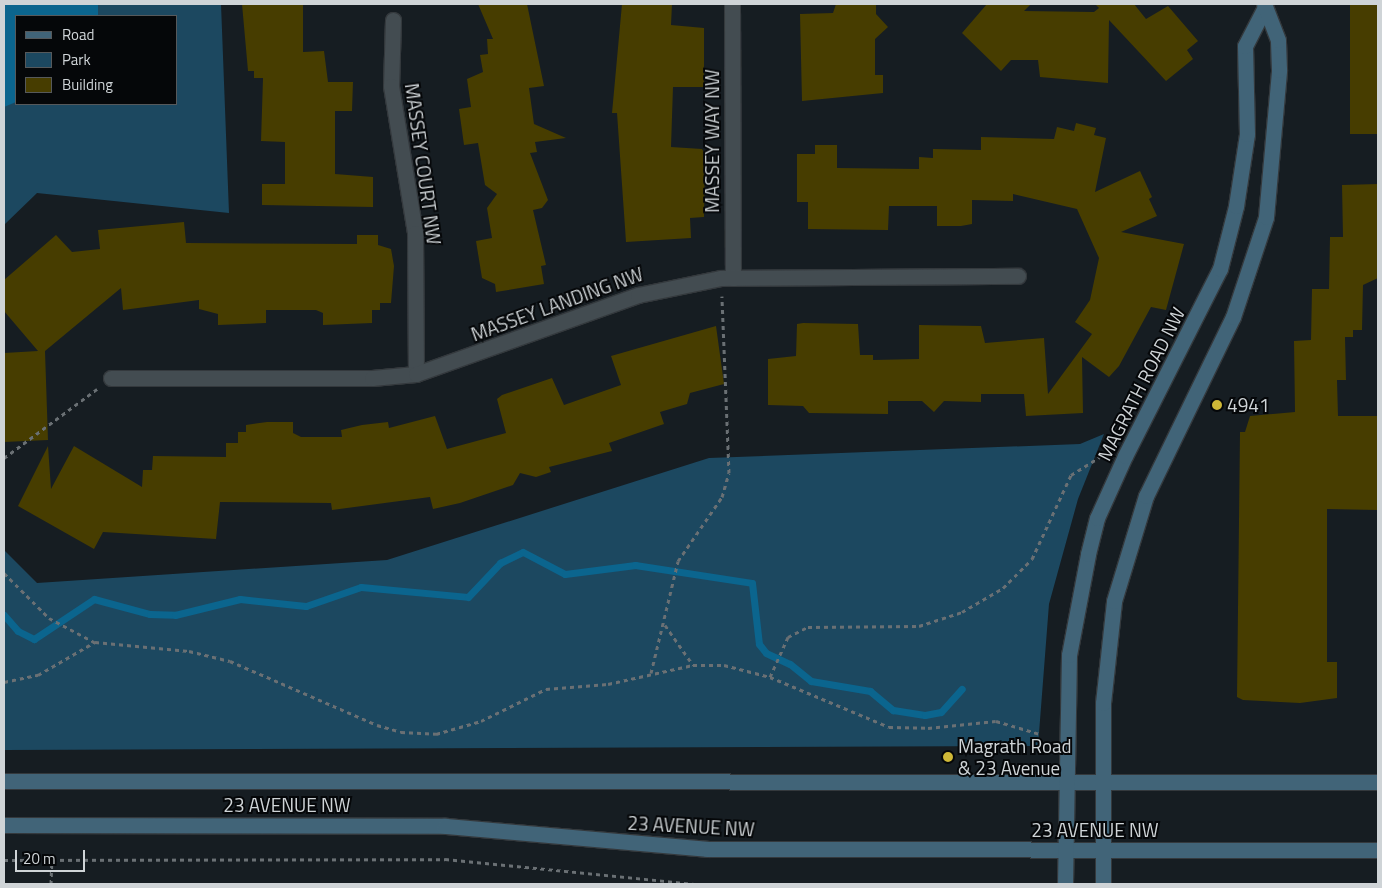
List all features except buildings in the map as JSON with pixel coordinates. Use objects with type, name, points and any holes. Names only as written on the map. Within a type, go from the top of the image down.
[{"type":"main road","name":"MAGRATH ROAD NW","points":[[1065,884],[1066,781],[1072,626],[1088,554],[1121,463],[1220,269],[1236,206],[1247,134],[1246,46],[1264,6]]},
{"type":"main road","name":"MAGRATH ROAD NW","points":[[1104,884],[1102,782],[1106,665],[1123,567],[1146,496],[1233,317],[1264,227],[1278,128],[1279,70],[1278,40],[1264,6]]},
{"type":"main road","name":"23 AVENUE NW","points":[[4,781],[1378,782]]},
{"type":"main road","name":"23 AVENUE NW","points":[[4,825],[445,826],[669,848],[1378,850]]},
{"type":"street","name":"MASSEY WAY NW","points":[[727,278],[732,4]]},
{"type":"street","name":"MASSEY COURT NW","points":[[392,20],[391,86],[415,233],[416,374]]},
{"type":"street","name":"MASSEY LANDING NW","points":[[111,378],[372,378],[416,374],[638,295],[727,278],[1018,276]]},
{"type":"path","points":[[651,673],[664,624],[670,585],[678,561],[722,497],[729,473],[727,278]]},
{"type":"path","points":[[4,458],[111,378]]},
{"type":"path","points":[[770,677],[778,655],[788,637],[808,627],[911,628],[936,622],[984,600],[1021,573],[1071,475],[1100,457]]},
{"type":"path","points":[[4,573],[49,618],[95,642],[188,651],[230,661],[377,724],[419,734],[458,730],[546,689],[608,684],[693,665],[724,665],[770,677],[889,727],[928,728],[996,721],[1040,734]]},
{"type":"path","points":[[664,624],[693,665]]},
{"type":"path","points":[[4,682],[38,674],[95,642]]},
{"type":"path","points":[[4,860],[445,859],[697,884],[837,884]]},
{"type":"path","points":[[51,884],[52,860]]},
{"type":"path","points":[[962,884],[986,884]]},
{"type":"path","points":[[1139,884],[1203,884]]},
{"type":"path","points":[[1297,884],[1346,884]]},
{"type":"green space","points":[[4,4],[221,4],[229,213],[37,193],[4,225]]},
{"type":"green space","points":[[1104,434],[1078,499],[1049,604],[1038,746],[4,750],[4,550],[37,583],[387,560],[709,458],[1080,444]]},
{"type":"shaded area","points":[[4,4],[98,4],[98,15],[15,15],[15,102],[4,107]]},
{"type":"waterway","points":[[4,615],[18,631],[34,639],[94,599],[150,614],[175,615],[240,599],[306,606],[361,587],[468,597],[500,563],[523,552],[565,574],[635,565],[752,583],[759,644],[766,653],[790,664],[811,681],[870,691],[893,710],[925,715],[941,712],[962,689]]},
{"type":"place","name":"4941","points":[[1217,405]]},
{"type":"place","name":"Magrath Road & 23 Avenue","points":[[948,757]]}]
